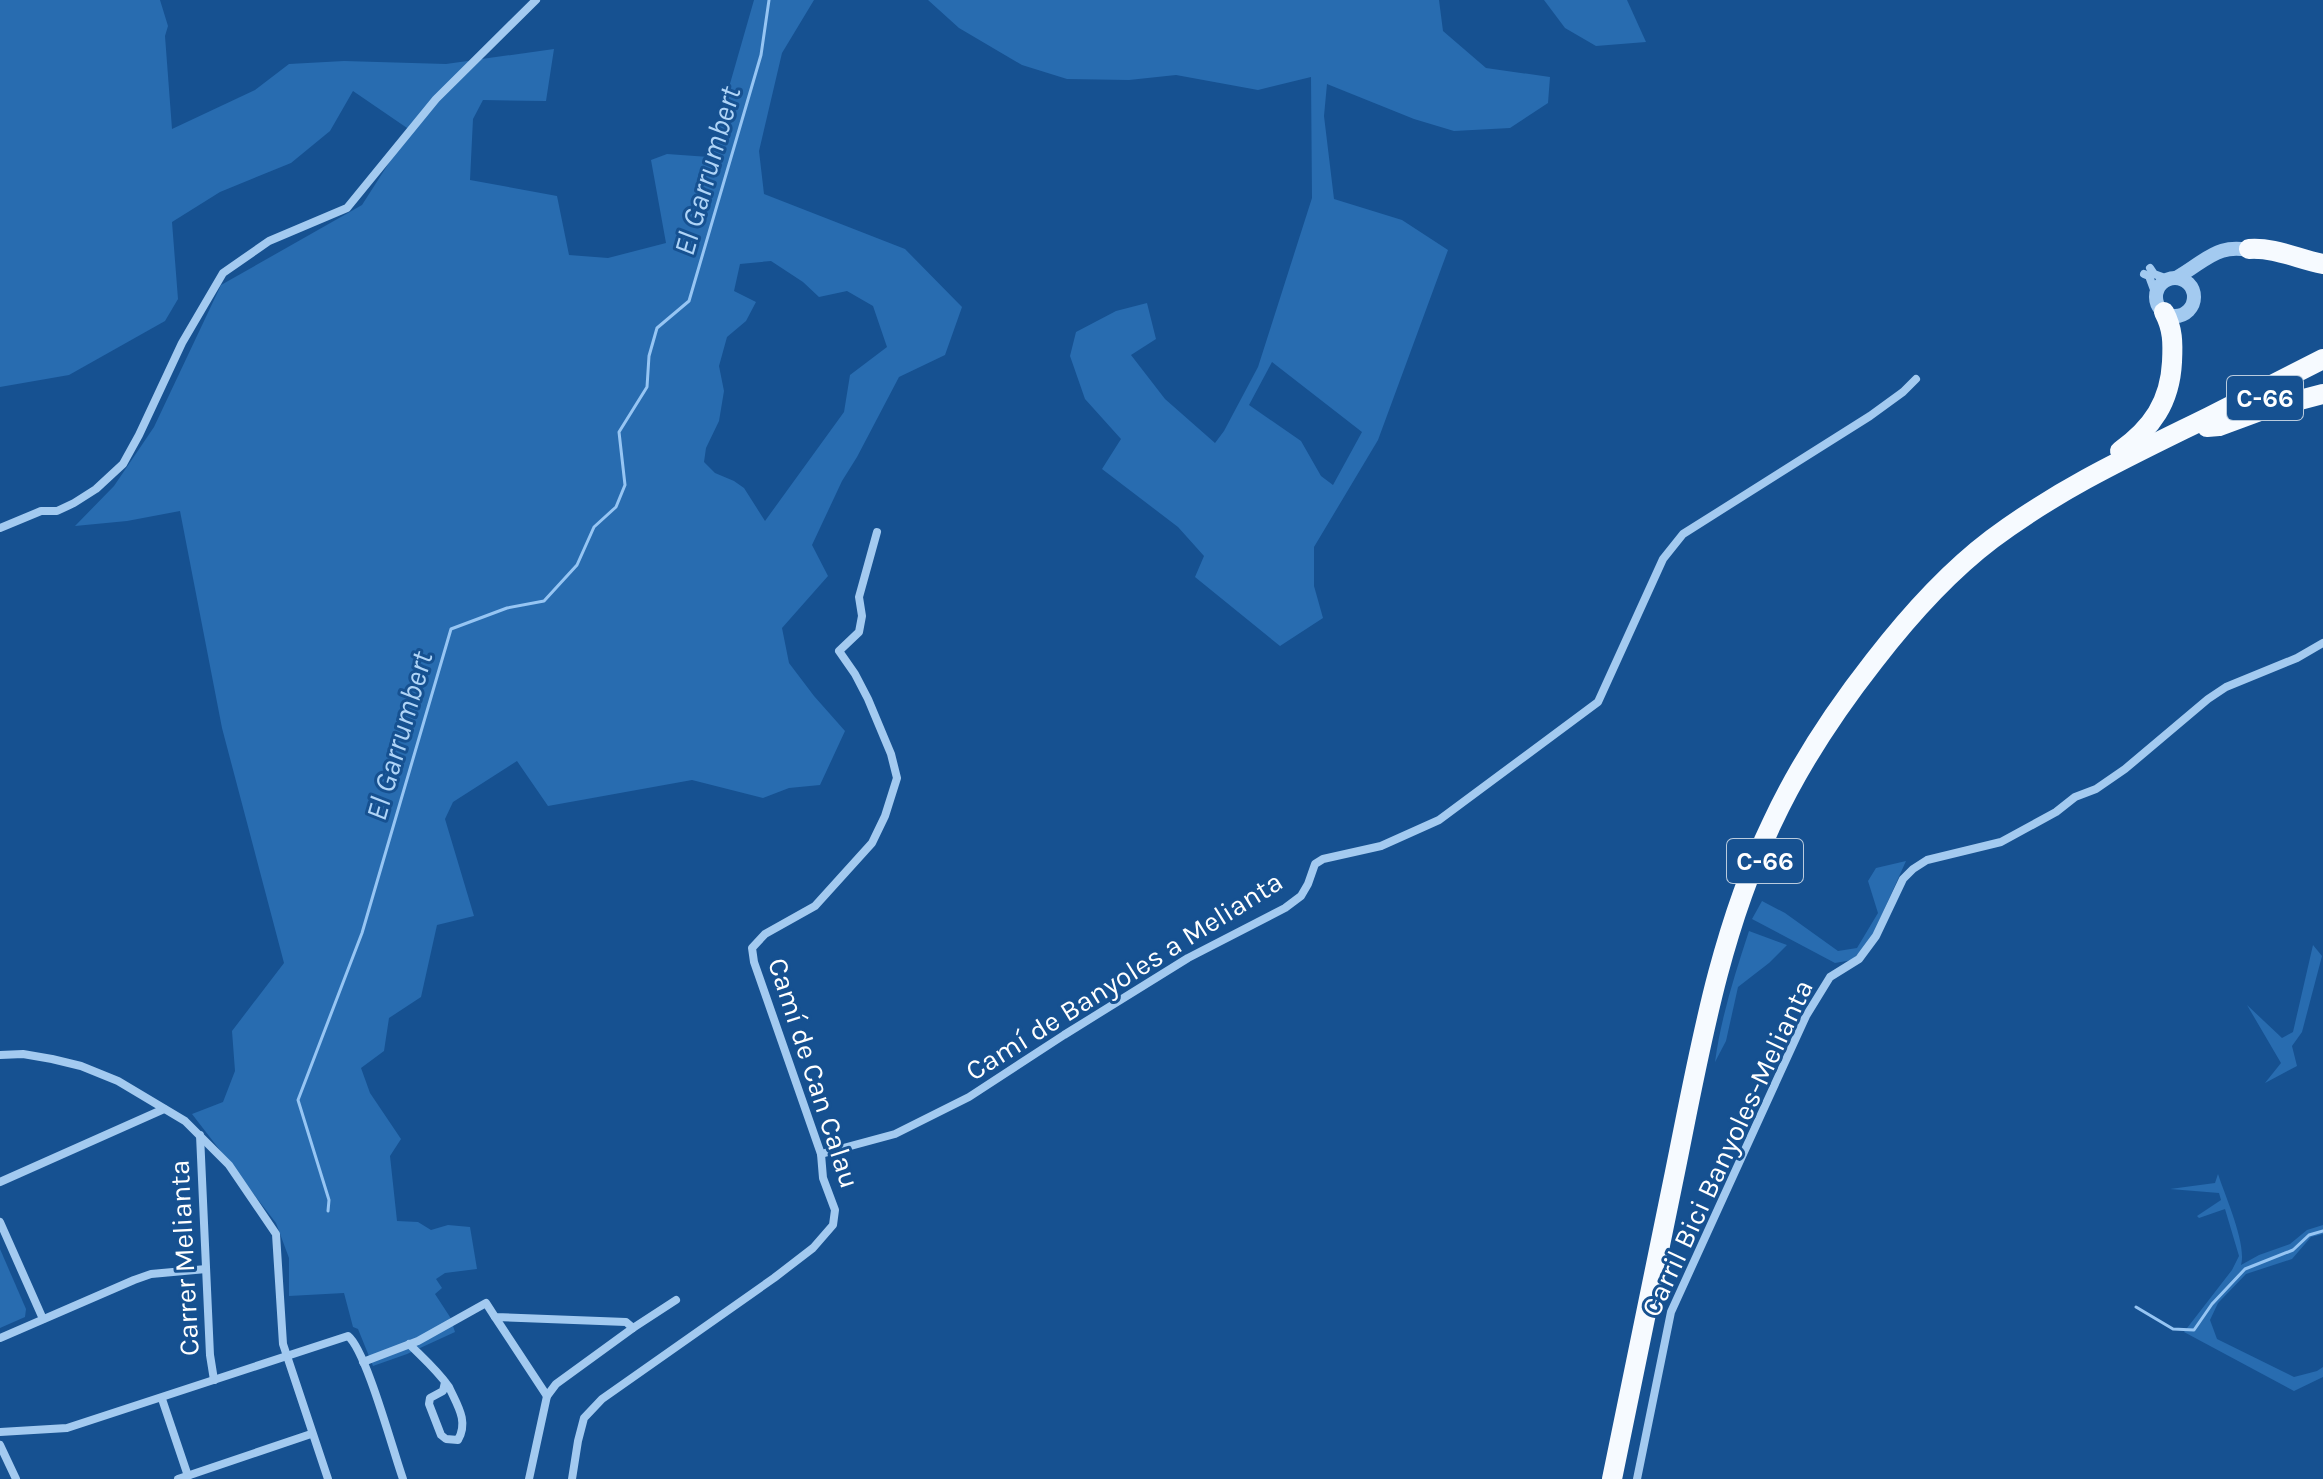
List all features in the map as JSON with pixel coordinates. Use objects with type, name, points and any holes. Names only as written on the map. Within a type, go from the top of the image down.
[{"type":"highway","points":[[2249,249],[2259,248],[2323,264]]},
{"type":"highway","points":[[2079,482],[2086,473],[2144,432],[2163,405],[2169,388],[2173,337],[2160,304]]},
{"type":"highway","name":"C-66","points":[[1612,1479],[1714,991],[1736,914],[1770,826],[1804,762],[1836,712],[1904,624],[1951,574],[1989,542],[2036,507],[2079,482],[2323,359]]},
{"type":"highway","name":"C-66","points":[[1620,1479],[1722,993],[1744,916],[1778,830],[1805,777],[1849,706],[1934,605],[1973,569],[2021,532],[2067,501],[2323,369]]},
{"type":"highway","points":[[2207,427],[2323,394]]},
{"type":"street","points":[[0,528],[41,511],[57,511],[74,503],[96,489],[123,464],[182,343],[223,273],[269,241],[347,208],[436,99],[536,0]]},
{"type":"street","points":[[2160,304],[2159,287],[2226,248],[2249,249],[2323,274]]},
{"type":"street","points":[[2192,289],[2185,281],[2147,271],[2160,304],[2176,316],[2187,311],[2193,302],[2192,289],[2199,265]]},
{"type":"street","name":"Camí de Banyoles a Melianta","points":[[821,1154],[895,1134],[969,1097],[1188,958],[1285,908],[1301,896],[1315,864],[1323,859],[1381,846],[1439,820],[1598,702],[1663,559],[1683,534],[1870,416],[1916,379]]},
{"type":"street","name":"Camí de Can Calau","points":[[572,1479],[584,1418],[602,1399],[813,1248],[833,1225],[835,1210],[823,1178],[821,1154],[754,962],[752,948],[765,934],[815,906],[872,843],[885,816],[897,778],[891,754],[868,699],[839,651],[859,632],[862,616],[859,597],[877,532]]},
{"type":"street","name":"Carril Bici Banyoles-Melianta","points":[[1637,1479],[1671,1312],[1806,1016],[1830,977],[1859,959],[1876,936],[1903,879],[1927,860],[2001,842],[2075,797],[2096,789],[2226,687],[2297,658],[2323,643]]},
{"type":"street","points":[[0,1055],[23,1054],[81,1066],[118,1081],[185,1121],[229,1165],[276,1234],[283,1344],[328,1479]]},
{"type":"street","points":[[0,1182],[164,1109]]},
{"type":"street","name":"Carrer Melianta","points":[[200,1134],[210,1355],[214,1380]]},
{"type":"street","points":[[0,1222],[43,1319]]},
{"type":"street","points":[[0,1338],[151,1274],[206,1269]]},
{"type":"street","points":[[529,1479],[547,1396],[556,1384],[676,1300]]},
{"type":"street","points":[[363,1362],[442,1330],[486,1303],[547,1396]]},
{"type":"street","points":[[495,1317],[626,1322],[633,1328]]},
{"type":"street","points":[[0,1432],[67,1428],[348,1336],[354,1341],[363,1362],[403,1479]]},
{"type":"street","points":[[409,1344],[438,1372],[445,1382],[463,1420],[464,1430],[458,1440],[453,1441],[441,1435],[429,1404],[430,1398],[443,1391],[445,1382]]},
{"type":"street","points":[[162,1399],[183,1477],[311,1434]]},
{"type":"street","points":[[0,1445],[16,1479]]},
{"type":"shaded area","points":[[0,0],[160,0],[168,26],[165,36],[172,129],[255,90],[289,64],[344,61],[446,64],[554,49],[546,101],[483,100],[473,119],[470,180],[557,196],[569,255],[608,258],[666,243],[651,160],[667,154],[709,157],[754,0],[814,0],[782,53],[759,151],[764,194],[905,249],[962,307],[945,355],[899,377],[842,481],[812,545],[828,576],[782,628],[789,663],[845,731],[820,785],[789,788],[763,798],[692,780],[548,806],[517,761],[453,802],[445,819],[474,916],[437,925],[421,997],[389,1018],[384,1051],[361,1068],[370,1093],[401,1139],[390,1156],[397,1221],[418,1222],[431,1230],[448,1225],[470,1227],[477,1269],[445,1273],[436,1279],[442,1288],[435,1294],[450,1317],[455,1332],[407,1354],[373,1366],[358,1329],[353,1327],[344,1293],[289,1296],[289,1258],[276,1223],[192,1114],[223,1102],[235,1071],[232,1031],[284,963],[222,728],[180,511],[127,521],[75,526],[114,486],[154,427],[221,285],[362,205],[410,130],[353,91],[330,131],[291,163],[220,192],[172,222],[178,299],[165,321],[69,375],[0,387]],"holes":[[[771,261],[819,297],[847,291],[873,306],[887,347],[850,375],[844,412],[765,521],[744,488],[715,473],[704,462],[706,448],[719,421],[724,391],[719,366],[727,337],[746,321],[756,302],[734,291],[740,264]]]},
{"type":"shaded area","points":[[928,0],[1439,0],[1443,31],[1486,68],[1550,77],[1548,103],[1510,128],[1454,131],[1414,119],[1327,84],[1324,116],[1334,199],[1402,220],[1448,250],[1378,440],[1314,547],[1314,586],[1323,618],[1280,646],[1195,577],[1204,556],[1178,527],[1102,469],[1121,439],[1085,399],[1070,356],[1076,332],[1116,311],[1147,303],[1156,339],[1131,355],[1165,399],[1215,443],[1258,367],[1312,198],[1311,77],[1258,90],[1176,75],[1129,80],[1067,79],[1022,65],[959,28]],"holes":[[[1272,362],[1362,432],[1333,485],[1321,476],[1301,441],[1249,405]]]},
{"type":"shaded area","points":[[1544,0],[1627,0],[1646,42],[1596,46],[1565,28]]},
{"type":"shaded area","points":[[1906,861],[1870,941],[1852,960],[1835,963],[1752,919],[1762,901],[1785,913],[1838,951],[1857,948],[1878,913],[1868,881],[1876,868]]},
{"type":"shaded area","points":[[1749,931],[1787,945],[1738,987],[1726,1041],[1715,1062],[1725,1012]]},
{"type":"shaded area","points":[[2313,945],[2322,956],[2302,1032],[2292,1046],[2297,1066],[2265,1083],[2281,1063],[2247,1005],[2282,1038],[2293,1032]]},
{"type":"shaded area","points":[[2218,1174],[2238,1233],[2241,1265],[2290,1244],[2307,1230],[2323,1225],[2323,1234],[2311,1237],[2292,1259],[2246,1274],[2218,1303],[2210,1320],[2217,1339],[2294,1377],[2323,1367],[2323,1377],[2294,1391],[2184,1332],[2232,1270],[2239,1256],[2225,1209],[2199,1218],[2197,1216],[2221,1200],[2219,1193],[2170,1189],[2215,1183]]},
{"type":"shaded area","points":[[0,1249],[26,1309],[25,1317],[0,1328]]},
{"type":"waterway","name":"El Garrumbert","points":[[328,1211],[329,1200],[298,1100],[362,933],[451,629],[507,608],[544,601],[577,565],[594,527],[616,507],[625,485],[619,432],[647,387],[649,356],[657,328],[689,301],[761,55],[769,0]]},
{"type":"waterway","points":[[2136,1307],[2173,1329],[2194,1330],[2212,1304],[2245,1269],[2293,1250],[2309,1235],[2323,1231]]}]
